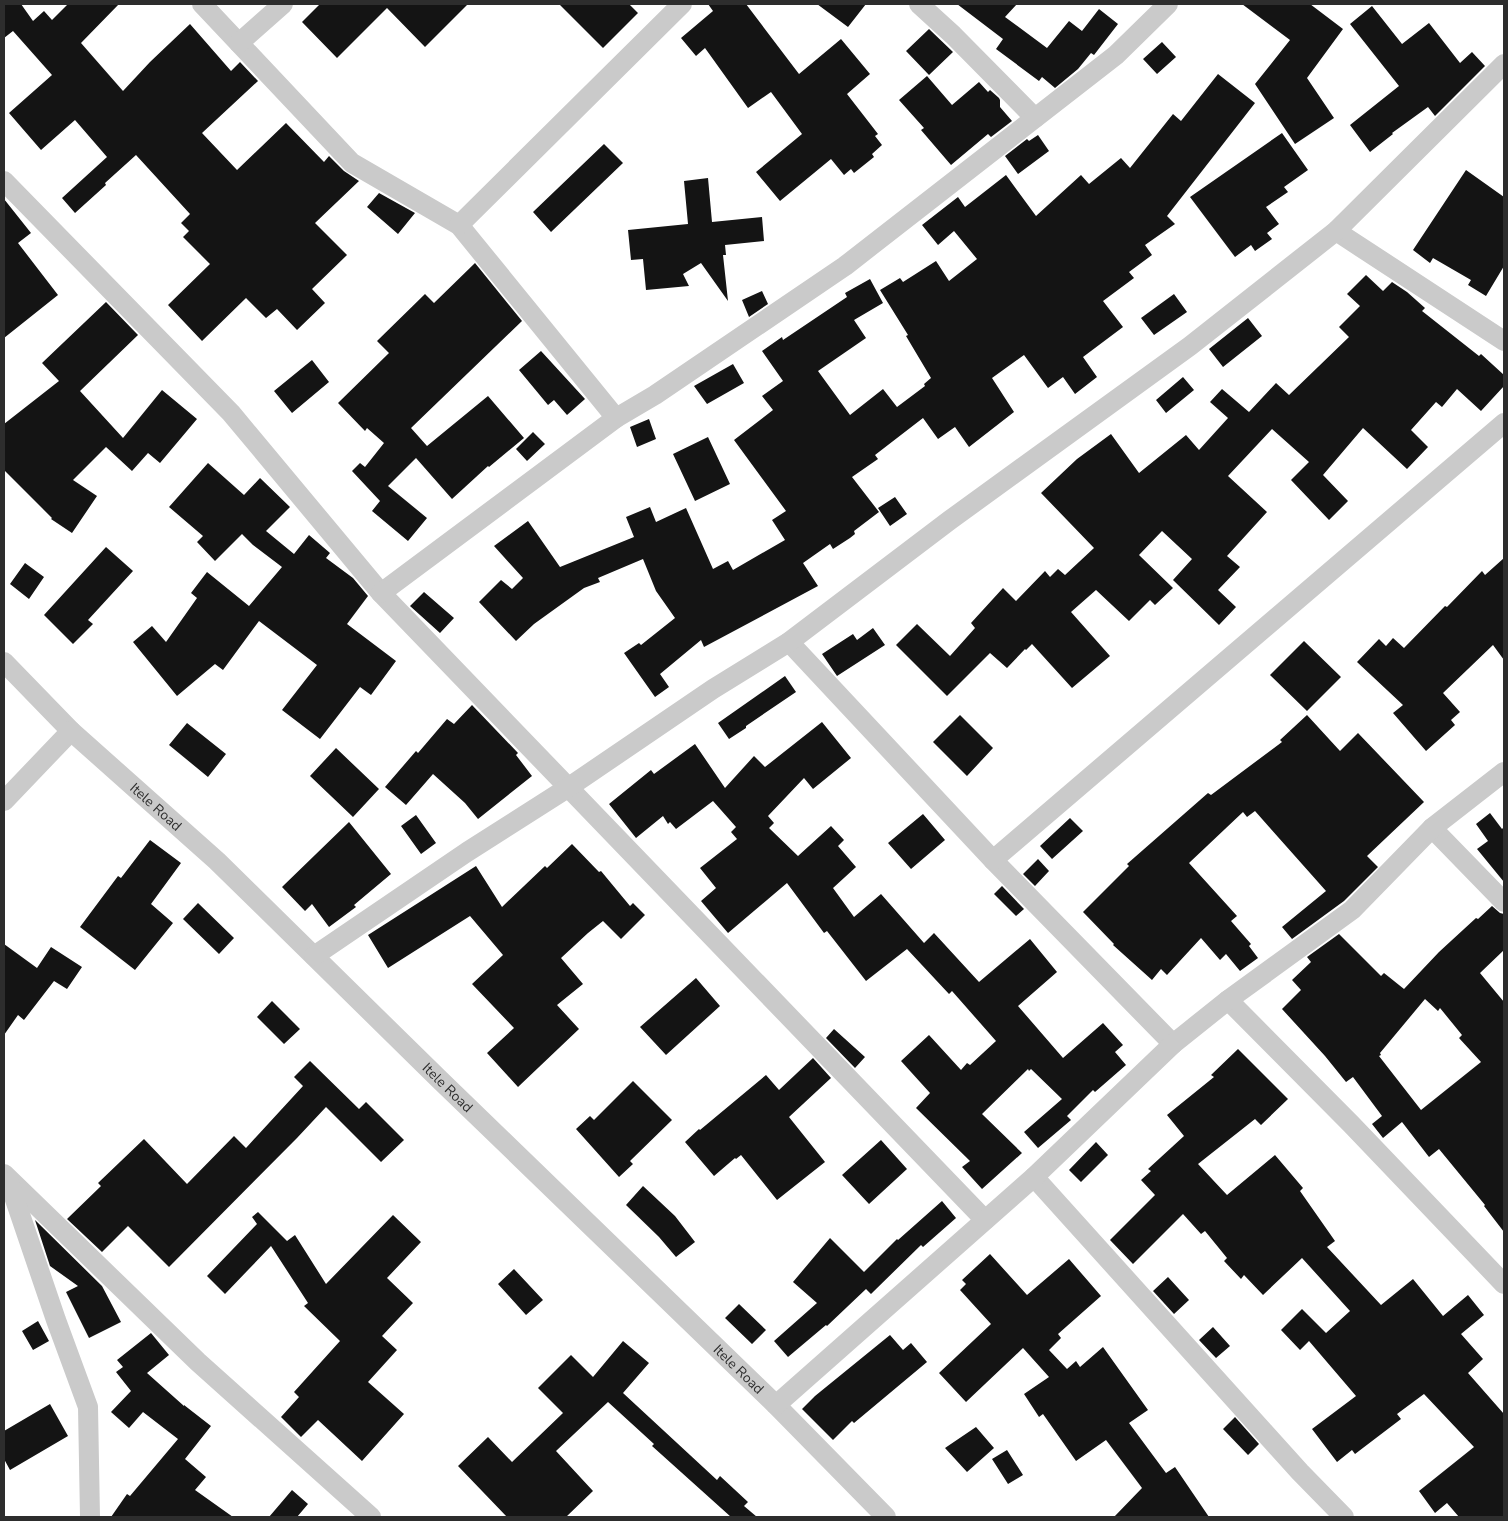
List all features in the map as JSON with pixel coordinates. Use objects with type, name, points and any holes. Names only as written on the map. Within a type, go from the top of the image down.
[{"type":"street","points":[[202,4],[352,163],[459,225],[616,418]]},
{"type":"street","points":[[239,43],[283,4]]},
{"type":"street","points":[[459,225],[682,4]]},
{"type":"street","points":[[919,4],[953,35],[1035,118]]},
{"type":"street","points":[[380,593],[616,418],[655,395],[845,266],[1116,55],[1168,4]]},
{"type":"street","points":[[314,956],[713,689],[789,642],[950,520],[1190,346],[1336,231],[1504,64]]},
{"type":"street","points":[[4,182],[231,413],[380,593],[986,1220]]},
{"type":"street","points":[[1336,231],[1504,341]]},
{"type":"street","points":[[993,860],[1504,423]]},
{"type":"street","points":[[789,642],[993,860],[1173,1044]]},
{"type":"street","name":"Itele Road","points":[[4,662],[71,731],[217,861],[776,1405],[886,1517]]},
{"type":"street","points":[[4,801],[71,731]]},
{"type":"street","points":[[776,1405],[1034,1177],[1173,1044],[1228,1000],[1352,910],[1432,828],[1504,772]]},
{"type":"street","points":[[1432,828],[1504,902]]},
{"type":"street","points":[[1228,1000],[1351,1124],[1504,1284]]},
{"type":"street","points":[[6,1176],[88,1407],[90,1517]]},
{"type":"street","points":[[6,1176],[198,1362],[371,1517]]},
{"type":"street","points":[[1034,1177],[1300,1472],[1344,1517]]},
{"type":"building","points":[[4,4],[21,4],[33,21],[44,11],[52,20],[68,4],[119,4],[81,43],[123,91],[190,24],[231,71],[240,62],[258,81],[202,133],[237,170],[286,123],[324,162],[329,156],[344,171],[359,181],[315,223],[347,255],[312,289],[325,303],[297,330],[277,309],[266,318],[246,298],[202,341],[168,305],[210,264],[183,237],[189,231],[181,223],[190,214],[136,155],[75,213],[62,198],[107,157],[75,120],[41,150],[9,113],[52,75],[13,31],[4,38]]},
{"type":"building","points":[[320,4],[468,4],[425,47],[387,8],[337,58],[302,22]]},
{"type":"building","points":[[559,4],[629,4],[638,13],[603,48]]},
{"type":"building","points":[[708,4],[746,4],[799,74],[841,39],[870,74],[847,94],[878,134],[875,136],[882,145],[872,154],[874,157],[854,173],[851,169],[844,175],[831,159],[780,201],[756,172],[802,134],[771,92],[748,108],[705,48],[696,56],[681,38],[713,11]]},
{"type":"building","points":[[817,4],[866,4],[848,27]]},
{"type":"building","points":[[957,4],[1017,4],[1005,17],[1047,48],[1069,21],[1082,31],[1099,9],[1118,24],[1094,55],[1091,53],[1078,69],[1055,88],[1042,77],[1039,81],[996,49],[1003,39]]},
{"type":"building","points":[[1242,4],[1310,4],[1343,29],[1307,78],[1334,118],[1295,144],[1255,84],[1290,40]]},
{"type":"building","points":[[1372,6],[1402,44],[1429,23],[1460,63],[1472,52],[1485,66],[1435,116],[1428,107],[1392,133],[1370,152],[1350,125],[1399,86],[1350,24]]},
{"type":"building","points":[[929,29],[953,52],[929,75],[906,51]]},
{"type":"building","points":[[1162,42],[1176,57],[1157,74],[1143,59]]},
{"type":"building","points":[[1218,74],[1255,103],[1167,216],[1175,224],[1145,245],[1152,255],[1129,272],[1134,278],[1103,301],[1123,327],[1083,357],[1097,377],[1075,394],[1063,377],[1048,388],[1024,355],[992,378],[1014,412],[969,447],[955,427],[938,439],[923,418],[875,455],[878,459],[852,477],[879,512],[854,531],[855,534],[850,538],[833,549],[830,544],[803,563],[818,586],[704,647],[701,640],[660,674],[669,687],[655,697],[624,653],[639,643],[641,645],[675,618],[656,591],[643,559],[598,578],[600,582],[584,588],[534,624],[516,641],[479,602],[501,580],[512,589],[523,578],[494,546],[528,521],[560,567],[634,537],[626,517],[650,507],[656,522],[686,508],[713,569],[728,561],[733,570],[785,540],[772,520],[786,511],[734,440],[773,410],[762,396],[783,381],[762,351],[782,337],[783,340],[847,297],[845,293],[870,279],[883,303],[854,320],[866,338],[818,371],[850,415],[883,389],[897,407],[925,386],[924,384],[931,378],[906,336],[908,335],[880,290],[900,278],[903,282],[936,261],[949,281],[977,259],[954,231],[938,245],[922,225],[958,197],[965,207],[1006,175],[1036,216],[1081,175],[1089,184],[1121,158],[1130,168],[1173,114],[1181,121]]},
{"type":"building","points":[[927,76],[952,105],[979,82],[988,92],[990,90],[999,98],[1000,107],[1012,121],[991,137],[988,134],[951,165],[921,130],[924,128],[899,100]]},
{"type":"building","points":[[1282,133],[1308,170],[1284,187],[1288,192],[1266,207],[1279,224],[1267,233],[1272,239],[1255,251],[1251,245],[1235,257],[1190,197]]},
{"type":"building","points":[[1038,135],[1049,151],[1018,174],[1005,156],[1027,139],[1029,141]]},
{"type":"building","points":[[604,144],[623,163],[551,232],[533,212]]},
{"type":"building","points":[[1466,170],[1504,197],[1504,266],[1486,296],[1468,285],[1471,280],[1433,258],[1430,263],[1413,250]]},
{"type":"building","points":[[708,178],[712,222],[762,217],[764,241],[725,245],[726,255],[723,255],[728,301],[701,263],[683,274],[689,286],[646,290],[643,259],[631,260],[628,230],[688,224],[684,181]]},
{"type":"building","points":[[379,193],[415,213],[398,234],[367,207]]},
{"type":"building","points":[[4,199],[31,233],[18,243],[58,295],[4,338]]},
{"type":"building","points":[[475,263],[522,321],[411,428],[427,446],[488,396],[524,438],[488,466],[452,499],[416,458],[388,486],[427,518],[408,541],[372,511],[380,501],[352,471],[360,463],[365,467],[384,443],[367,428],[365,431],[338,403],[389,353],[377,341],[425,294],[434,303]]},
{"type":"building","points":[[1366,275],[1383,291],[1392,282],[1407,292],[1425,308],[1422,311],[1479,356],[1481,354],[1504,375],[1504,386],[1481,411],[1457,389],[1442,407],[1436,402],[1411,430],[1428,447],[1407,469],[1363,428],[1323,475],[1348,501],[1329,520],[1291,480],[1309,462],[1272,429],[1228,476],[1267,512],[1227,556],[1240,567],[1218,590],[1236,607],[1219,625],[1173,580],[1192,559],[1162,531],[1139,555],[1173,588],[1155,605],[1150,600],[1129,621],[1096,590],[1071,612],[1110,656],[1072,688],[1032,644],[1007,668],[990,653],[947,696],[896,645],[917,624],[950,656],[975,628],[971,623],[1003,588],[1016,601],[1045,571],[1050,577],[1058,569],[1065,575],[1094,548],[1041,493],[1077,459],[1111,434],[1139,473],[1186,435],[1199,450],[1228,418],[1210,402],[1222,389],[1249,412],[1276,383],[1289,395],[1349,337],[1339,327],[1360,306],[1347,294]]},
{"type":"building","points":[[762,291],[768,304],[749,317],[742,300]]},
{"type":"building","points":[[1174,294],[1187,312],[1154,335],[1141,318]]},
{"type":"building","points":[[106,302],[138,335],[80,391],[123,438],[162,390],[197,419],[160,463],[148,453],[132,471],[106,447],[73,480],[97,496],[72,533],[51,519],[4,470],[4,424],[59,381],[42,363]]},
{"type":"building","points":[[1248,318],[1262,336],[1223,367],[1209,349]]},
{"type":"building","points":[[541,351],[585,399],[567,415],[554,400],[548,405],[519,370]]},
{"type":"building","points":[[312,360],[329,382],[292,413],[274,391]]},
{"type":"building","points":[[733,364],[744,383],[707,404],[694,386]]},
{"type":"building","points":[[1183,377],[1194,390],[1166,413],[1156,400]]},
{"type":"building","points":[[649,419],[656,439],[637,447],[630,427]]},
{"type":"building","points":[[533,432],[545,444],[527,461],[516,449]]},
{"type":"building","points":[[708,437],[730,484],[695,501],[673,454]]},
{"type":"building","points":[[208,463],[244,495],[260,478],[290,507],[266,531],[294,554],[309,535],[330,553],[326,558],[353,578],[368,596],[347,624],[396,661],[371,695],[360,687],[320,739],[282,710],[317,665],[259,621],[223,670],[215,664],[177,696],[133,642],[152,626],[166,642],[197,598],[191,593],[207,572],[249,606],[282,567],[242,534],[215,561],[197,542],[203,536],[169,507]]},
{"type":"building","points":[[895,497],[907,514],[890,526],[878,508]]},
{"type":"building","points":[[106,547],[133,571],[88,620],[93,624],[73,644],[44,615]]},
{"type":"building","points":[[1504,558],[1504,660],[1493,645],[1443,693],[1460,712],[1451,720],[1455,725],[1426,751],[1393,713],[1403,705],[1357,662],[1379,639],[1386,646],[1393,638],[1404,648],[1482,571],[1485,575]]},
{"type":"building","points":[[25,563],[44,577],[29,599],[10,584]]},
{"type":"building","points":[[424,592],[454,618],[440,633],[410,606]]},
{"type":"building","points":[[873,628],[885,645],[837,676],[822,654],[853,634],[857,640]]},
{"type":"building","points":[[1304,641],[1341,677],[1307,711],[1270,675]]},
{"type":"building","points":[[785,676],[796,692],[729,739],[718,723]]},
{"type":"building","points":[[472,705],[518,753],[516,755],[532,776],[478,819],[465,803],[433,774],[406,805],[385,787],[447,719],[454,724]]},
{"type":"building","points":[[960,715],[993,748],[967,776],[933,742]]},
{"type":"building","points":[[1307,715],[1340,751],[1358,733],[1424,802],[1367,856],[1378,867],[1344,901],[1292,939],[1282,927],[1326,891],[1255,811],[1247,817],[1243,812],[1189,863],[1237,916],[1231,921],[1251,944],[1249,946],[1258,958],[1240,971],[1226,954],[1220,960],[1201,938],[1167,975],[1161,969],[1152,980],[1113,945],[1083,912],[1129,866],[1127,864],[1208,793],[1211,795],[1282,742],[1280,740]]},
{"type":"building","points":[[822,722],[851,758],[813,789],[804,778],[768,816],[774,823],[769,828],[798,856],[831,826],[844,840],[838,846],[856,867],[833,888],[854,917],[881,894],[924,943],[934,933],[979,982],[1030,939],[1057,972],[1018,1006],[1063,1058],[1103,1023],[1123,1045],[1115,1052],[1126,1065],[1095,1092],[1093,1090],[1067,1116],[1071,1120],[1038,1148],[1024,1132],[1062,1099],[1031,1069],[1029,1071],[1028,1069],[982,1114],[1022,1153],[982,1189],[962,1167],[970,1161],[916,1108],[930,1093],[901,1061],[929,1035],[961,1070],[967,1063],[970,1065],[996,1041],[952,991],[949,994],[907,949],[866,981],[827,931],[824,933],[787,883],[728,933],[701,901],[716,888],[700,868],[737,839],[731,832],[736,827],[713,801],[676,829],[670,822],[668,824],[663,816],[636,838],[609,804],[651,770],[654,774],[695,744],[725,788],[754,756],[765,767]]},
{"type":"building","points":[[187,723],[226,754],[208,777],[169,745]]},
{"type":"building","points":[[336,748],[379,789],[353,817],[310,776]]},
{"type":"building","points":[[1490,813],[1502,829],[1504,827],[1504,882],[1477,849],[1488,841],[1476,824]]},
{"type":"building","points":[[923,814],[945,840],[911,869],[888,843]]},
{"type":"building","points":[[416,815],[436,843],[421,854],[401,826]]},
{"type":"building","points":[[1070,818],[1083,831],[1052,859],[1040,846]]},
{"type":"building","points":[[349,822],[391,874],[354,905],[356,907],[329,927],[312,904],[305,911],[282,887]]},
{"type":"building","points":[[150,840],[181,863],[151,904],[173,923],[135,970],[80,927],[118,876],[121,878]]},
{"type":"building","points":[[572,844],[599,872],[601,871],[630,906],[633,903],[645,915],[621,939],[603,921],[561,958],[583,984],[557,1005],[579,1029],[518,1087],[487,1053],[514,1028],[472,984],[503,955],[470,916],[388,968],[368,935],[476,866],[502,907],[545,866],[547,868]]},
{"type":"building","points":[[1038,859],[1049,871],[1035,886],[1023,874]]},
{"type":"building","points":[[1002,886],[1024,909],[1016,916],[994,894]]},
{"type":"building","points":[[198,903],[234,938],[219,954],[183,919]]},
{"type":"building","points":[[1492,906],[1504,914],[1504,950],[1480,973],[1504,1002],[1504,1232],[1485,1205],[1439,1149],[1429,1157],[1402,1122],[1383,1138],[1372,1124],[1382,1116],[1353,1077],[1346,1082],[1282,1009],[1301,990],[1292,980],[1311,962],[1307,957],[1339,934],[1381,976],[1384,973],[1404,989],[1439,952],[1476,918],[1478,919]],"holes":[[[1425,999],[1438,1011],[1440,1008],[1462,1035],[1459,1038],[1481,1062],[1421,1110],[1379,1056]]]},
{"type":"building","points":[[4,944],[37,968],[51,947],[82,967],[67,989],[54,981],[24,1020],[18,1015],[4,1035]]},
{"type":"building","points":[[696,978],[720,1006],[666,1055],[640,1027]]},
{"type":"building","points":[[272,1001],[300,1029],[284,1044],[257,1017]]},
{"type":"building","points":[[834,1029],[865,1057],[855,1068],[826,1038]]},
{"type":"building","points":[[1238,1049],[1288,1099],[1261,1125],[1255,1119],[1198,1164],[1227,1195],[1275,1155],[1303,1188],[1300,1191],[1335,1241],[1327,1247],[1381,1305],[1413,1279],[1443,1316],[1468,1295],[1484,1315],[1461,1334],[1483,1359],[1468,1373],[1504,1414],[1504,1517],[1459,1517],[1447,1503],[1435,1513],[1419,1491],[1474,1447],[1424,1394],[1397,1414],[1401,1419],[1355,1454],[1352,1450],[1337,1462],[1312,1429],[1356,1396],[1309,1341],[1300,1350],[1281,1330],[1302,1309],[1326,1333],[1350,1311],[1302,1258],[1263,1295],[1244,1275],[1241,1279],[1224,1261],[1227,1258],[1205,1231],[1201,1234],[1183,1214],[1133,1264],[1110,1240],[1155,1195],[1141,1180],[1151,1171],[1148,1169],[1184,1136],[1167,1115],[1214,1077],[1211,1075]]},
{"type":"building","points":[[813,1058],[831,1078],[789,1117],[825,1162],[777,1200],[741,1155],[714,1176],[685,1142],[766,1075],[779,1090]]},
{"type":"building","points":[[310,1061],[359,1109],[366,1102],[404,1140],[381,1162],[326,1107],[169,1267],[128,1226],[102,1252],[67,1219],[101,1186],[98,1183],[144,1139],[187,1184],[234,1136],[246,1148],[303,1086],[294,1077]]},
{"type":"building","points":[[633,1081],[672,1120],[630,1161],[633,1164],[619,1177],[576,1129],[590,1116],[594,1120]]},
{"type":"building","points":[[881,1140],[907,1169],[869,1204],[842,1175]]},
{"type":"building","points":[[1096,1142],[1108,1155],[1081,1182],[1069,1170]]},
{"type":"building","points":[[643,1186],[675,1216],[695,1242],[676,1257],[659,1237],[626,1205]]},
{"type":"building","points":[[942,1201],[956,1218],[923,1247],[921,1245],[871,1294],[866,1289],[827,1326],[788,1357],[774,1341],[817,1303],[793,1282],[830,1238],[864,1272],[897,1239]]},
{"type":"building","points":[[258,1212],[287,1241],[295,1235],[326,1284],[393,1215],[421,1242],[387,1278],[413,1303],[382,1336],[397,1350],[368,1382],[404,1414],[362,1461],[318,1420],[301,1437],[281,1417],[299,1397],[294,1392],[340,1341],[304,1306],[308,1303],[271,1246],[225,1294],[207,1276],[257,1224],[252,1217]]},
{"type":"building","points":[[35,1220],[102,1286],[121,1322],[89,1338],[66,1292],[78,1286],[50,1266]]},
{"type":"building","points":[[990,1254],[1027,1295],[1069,1259],[1101,1296],[1058,1334],[1061,1338],[1049,1350],[1067,1369],[1076,1361],[1080,1367],[1103,1347],[1148,1410],[1129,1423],[1166,1473],[1175,1467],[1209,1517],[1114,1517],[1142,1488],[1106,1440],[1076,1461],[1043,1414],[1039,1417],[1024,1394],[1049,1377],[1023,1348],[966,1402],[939,1373],[991,1324],[960,1290],[966,1284],[962,1280]]},
{"type":"building","points":[[514,1269],[543,1300],[526,1315],[498,1284]]},
{"type":"building","points":[[1168,1277],[1189,1300],[1174,1314],[1153,1291]]},
{"type":"building","points":[[739,1304],[766,1330],[752,1344],[725,1318]]},
{"type":"building","points":[[38,1321],[49,1341],[33,1350],[22,1331]]},
{"type":"building","points":[[1213,1327],[1230,1346],[1216,1358],[1199,1340]]},
{"type":"building","points":[[151,1333],[169,1355],[147,1373],[184,1406],[211,1426],[185,1459],[206,1477],[195,1490],[233,1517],[111,1517],[127,1494],[130,1496],[178,1439],[143,1412],[129,1428],[111,1412],[131,1391],[116,1372],[123,1367],[117,1360]]},
{"type":"building","points":[[890,1335],[903,1350],[911,1343],[927,1362],[854,1423],[852,1421],[833,1440],[802,1409],[815,1396]]},
{"type":"building","points":[[623,1341],[649,1363],[623,1393],[717,1480],[720,1476],[748,1502],[744,1506],[757,1517],[731,1517],[652,1446],[654,1444],[608,1402],[556,1451],[593,1491],[566,1517],[507,1517],[458,1466],[488,1437],[512,1462],[563,1413],[538,1388],[571,1355],[593,1377]]},
{"type":"building","points":[[50,1404],[68,1436],[10,1470],[4,1459],[4,1431]]},
{"type":"building","points":[[1235,1417],[1259,1444],[1248,1455],[1223,1429]]},
{"type":"building","points":[[976,1427],[994,1448],[967,1472],[945,1448]]},
{"type":"building","points":[[1007,1450],[1023,1475],[1008,1484],[992,1459]]},
{"type":"building","points":[[292,1490],[308,1504],[297,1517],[269,1517]]}]
